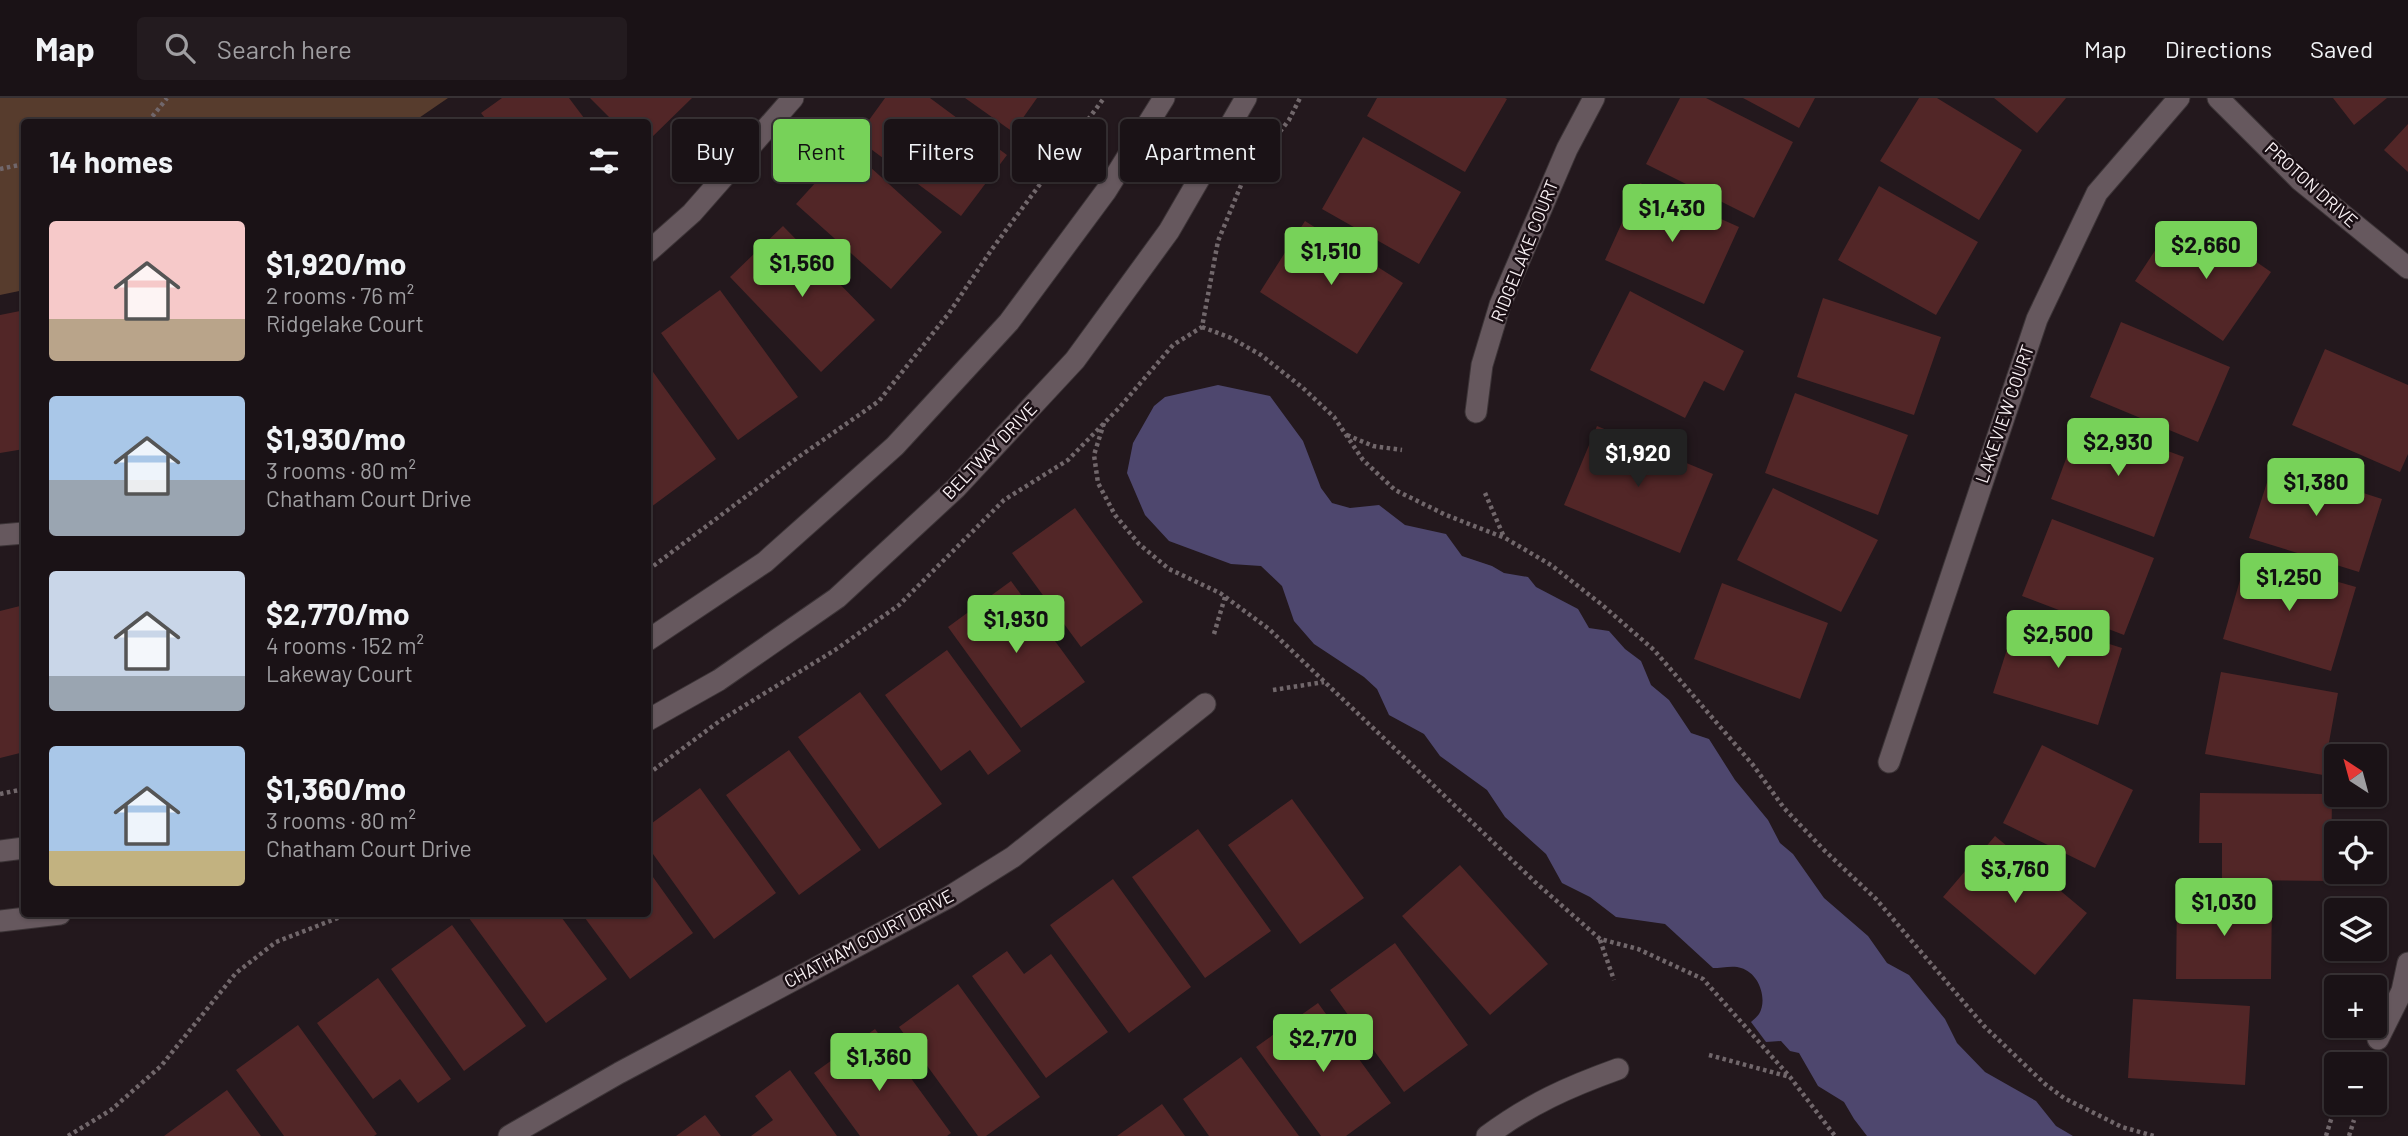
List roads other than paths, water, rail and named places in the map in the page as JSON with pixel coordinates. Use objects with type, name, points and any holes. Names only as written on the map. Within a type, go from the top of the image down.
[{"type":"street","points":[[651,249],[692,213],[793,98]]},
{"type":"street","points":[[651,638],[765,562],[895,446],[1009,322],[1106,191],[1164,98]]},
{"type":"street","name":"BELTWAY DRIVE","points":[[651,718],[719,680],[837,598],[956,488],[1075,360],[1169,231],[1246,98]]},
{"type":"street","name":"RIDGELAKE COURT","points":[[1476,412],[1482,365],[1500,305],[1567,149],[1594,98]]},
{"type":"street","name":"LAKEVIEW COURT","points":[[1889,762],[2037,318],[2097,193],[2179,98]]},
{"type":"street","name":"PROTON DRIVE","points":[[2218,98],[2300,180],[2408,268]]},
{"type":"street","points":[[0,534],[21,533]]},
{"type":"street","name":"CHATHAM COURT DRIVE","points":[[509,1136],[619,1073],[949,897],[1013,858],[1205,704]]},
{"type":"street","points":[[0,851],[21,848]]},
{"type":"street","points":[[0,921],[34,917]]},
{"type":"street","points":[[2378,1039],[2402,991],[2408,963]]},
{"type":"street","points":[[1487,1136],[1512,1117],[1561,1090],[1618,1069]]}]
